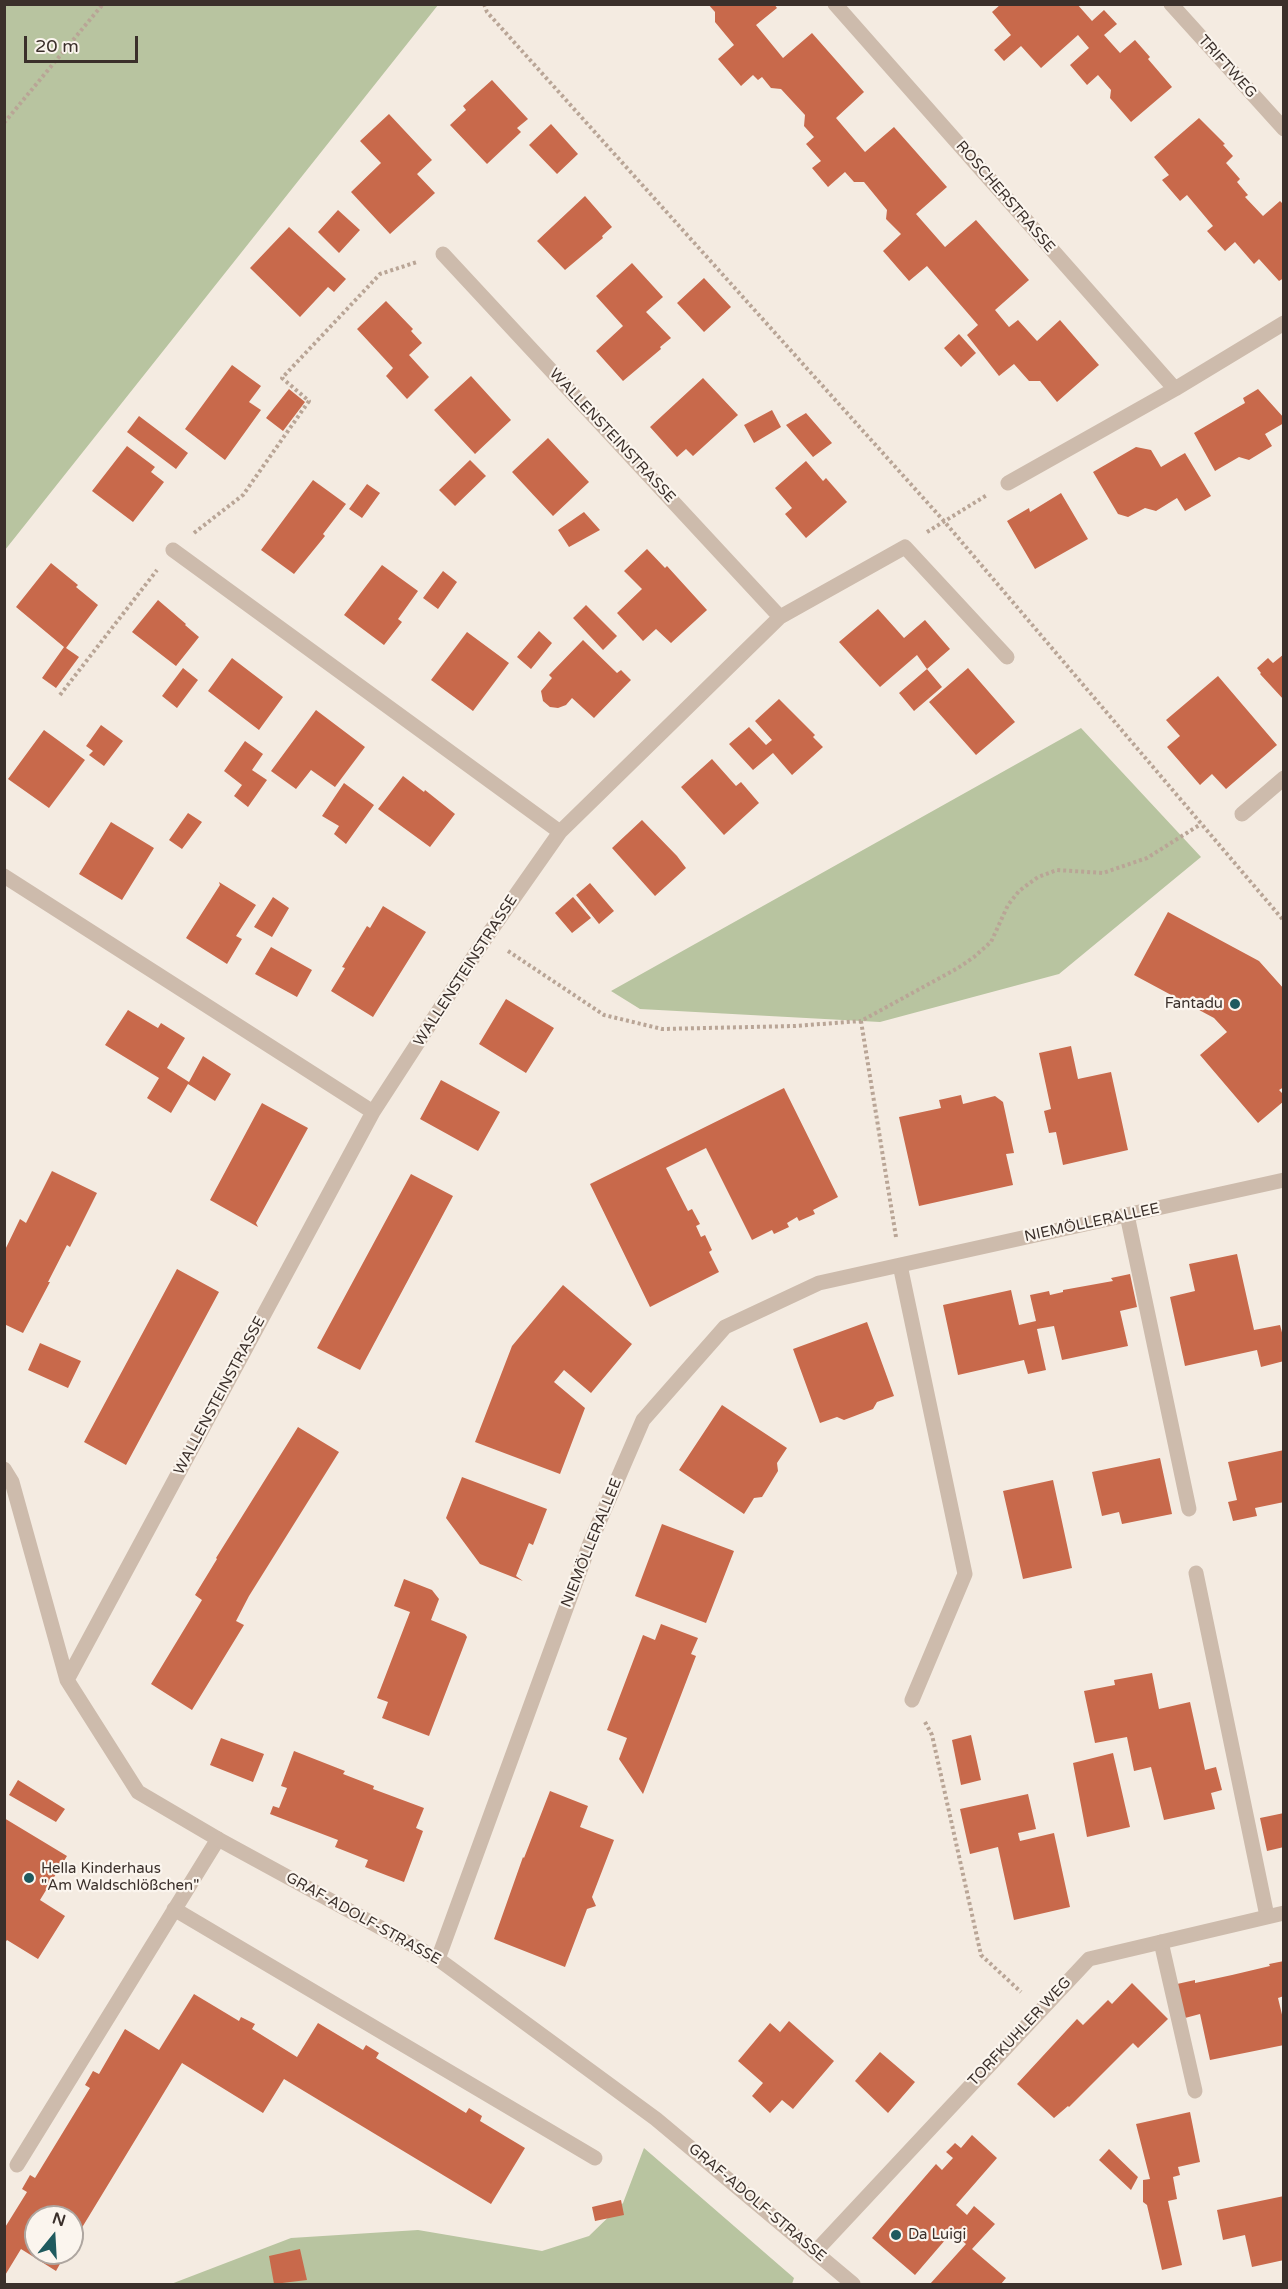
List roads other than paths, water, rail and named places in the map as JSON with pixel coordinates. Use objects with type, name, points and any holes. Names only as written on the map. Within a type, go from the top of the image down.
[{"type":"street","name":"ROSCHERSTRASSE","points":[[836,4],[1175,389]]},
{"type":"street","name":"TRIFTWEG","points":[[1171,4],[1284,129]]},
{"type":"street","name":"WALLENSTEINSTRASSE","points":[[443,254],[780,617]]},
{"type":"street","points":[[1008,483],[1175,389],[1284,323]]},
{"type":"street","name":"WALLENSTEINSTRASSE","points":[[67,1680],[373,1112],[487,936],[560,832],[780,617],[905,547],[1007,657]]},
{"type":"street","points":[[173,550],[560,832]]},
{"type":"street","points":[[1242,814],[1284,777]]},
{"type":"street","points":[[4,876],[373,1112]]},
{"type":"street","name":"NIEMÖLLERALLEE","points":[[438,1959],[590,1543],[643,1420],[725,1327],[819,1283],[1284,1180]]},
{"type":"street","points":[[1126,1215],[1189,1509]]},
{"type":"street","points":[[900,1265],[965,1574],[912,1700]]},
{"type":"street","name":"GRAF-ADOLF-STRASSE","points":[[4,1469],[12,1482],[67,1680],[138,1792],[218,1839],[438,1959],[656,2119],[853,2284]]},
{"type":"street","points":[[1196,1573],[1268,1917]]},
{"type":"street","points":[[17,2165],[218,1839]]},
{"type":"street","points":[[174,1909],[595,2157]]},
{"type":"street","name":"TORFKUHLER WEG","points":[[815,2252],[1089,1959],[1284,1913]]},
{"type":"street","points":[[1161,1942],[1195,2091]]},
{"type":"place","name":"Fantadu","points":[[1235,1004]]},
{"type":"place","name":"Hella Kinderhaus \"Am Waldschlößchen\"","points":[[29,1878]]},
{"type":"place","name":"Da Luigi","points":[[896,2235]]}]
